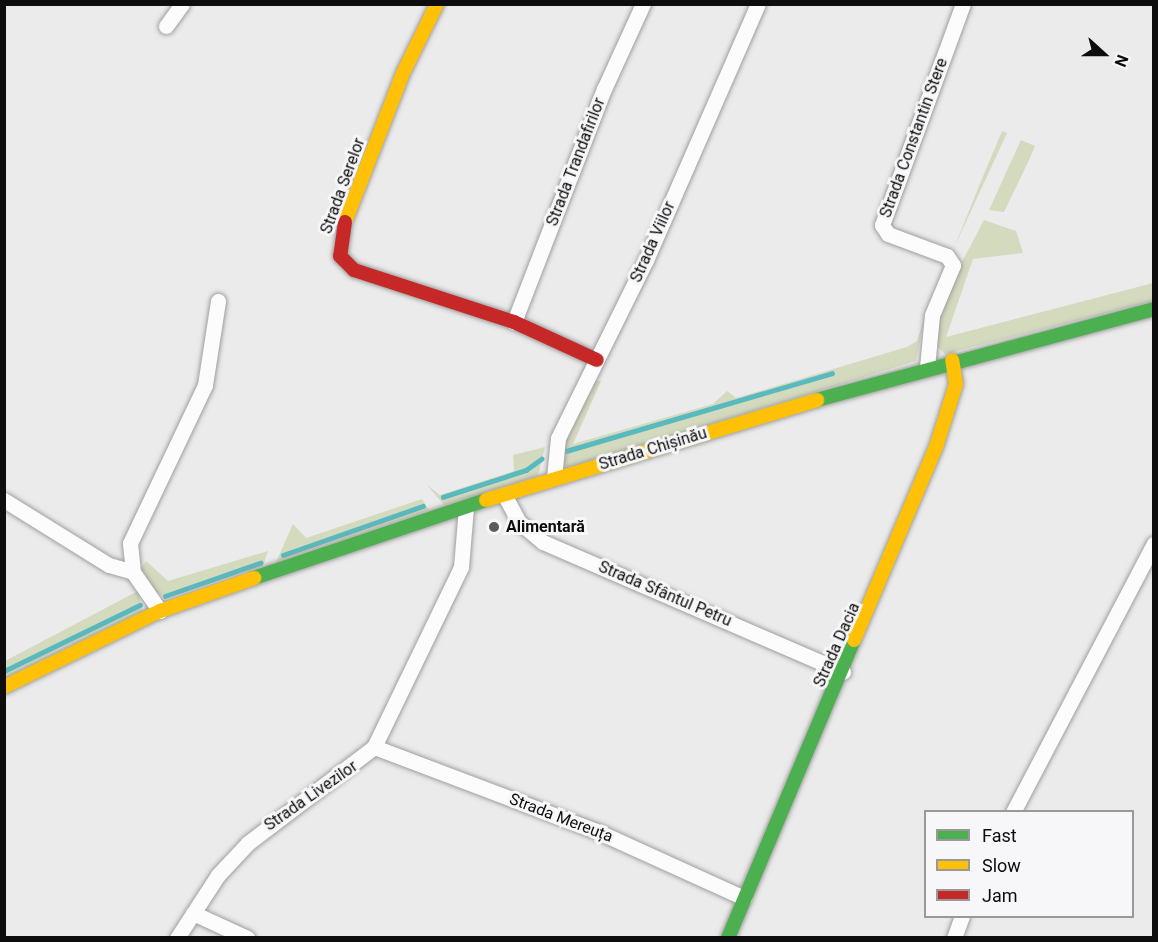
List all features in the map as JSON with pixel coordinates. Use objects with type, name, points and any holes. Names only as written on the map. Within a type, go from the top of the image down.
[{"type":"street","points":[[166,26],[182,4]]},
{"type":"street","name":"Strada Serelor","points":[[437,4],[404,71],[338,245],[340,256],[354,270],[514,322],[597,360]]},
{"type":"street","name":"Strada Trandafirilor","points":[[514,322],[604,89],[643,4]]},
{"type":"street","name":"Strada Viilor","points":[[554,478],[554,450],[758,4]]},
{"type":"street","name":"Strada Constantin Stere","points":[[927,367],[932,315],[953,265],[947,256],[888,234],[882,225],[963,4]]},
{"type":"street","points":[[160,611],[133,572],[130,543],[205,385],[218,302]]},
{"type":"street","name":"Strada Chișinău","points":[[4,687],[160,611],[554,478],[927,367],[1154,309]]},
{"type":"street","name":"Strada Dacia","points":[[728,938],[843,672],[937,444],[956,384],[952,360]]},
{"type":"street","name":"Strada Sfântul Petru","points":[[504,496],[519,522],[543,542],[843,672]]},
{"type":"street","points":[[4,500],[109,565],[133,572]]},
{"type":"street","name":"Strada Livezilor","points":[[177,938],[193,913],[248,843],[375,747],[461,567],[466,507]]},
{"type":"street","points":[[1014,810],[1154,544]]},
{"type":"street","name":"Strada Mereuța","points":[[375,747],[619,840],[744,898]]},
{"type":"street","points":[[193,913],[247,938]]},
{"type":"street","points":[[954,938],[961,918]]},
{"type":"green space","points":[[1002,131],[1007,133],[954,248],[979,186]]},
{"type":"green space","points":[[1021,140],[1035,146],[1029,160],[1004,212],[989,210]]},
{"type":"green space","points":[[984,220],[1016,231],[1023,253],[973,259],[946,337],[1153,283],[1153,301],[945,354],[932,341],[942,300]]},
{"type":"green space","points":[[925,316],[916,361],[567,468],[562,460],[562,441],[591,379],[601,381],[573,444],[713,404],[727,391],[736,398],[907,347],[917,341]]},
{"type":"green space","points":[[545,447],[538,476],[444,505],[427,485],[440,495],[514,471],[513,455]]},
{"type":"green space","points":[[422,499],[429,510],[276,562],[293,524],[306,538]]},
{"type":"green space","points":[[268,551],[263,566],[168,598],[155,592],[140,569],[146,561],[168,581]]},
{"type":"green space","points":[[138,591],[142,611],[5,678],[5,661]]},
{"type":"waterway","points":[[566,451],[832,373]]},
{"type":"waterway","points":[[443,497],[526,470],[541,459]]},
{"type":"waterway","points":[[283,555],[423,506]]},
{"type":"waterway","points":[[165,596],[260,563]]},
{"type":"waterway","points":[[4,671],[140,605]]},
{"type":"traffic: fast","points":[[817,400],[1154,309]]},
{"type":"traffic: fast","points":[[254,578],[486,500]]},
{"type":"traffic: fast","points":[[728,938],[854,640]]},
{"type":"traffic: slow","points":[[345,222],[404,71],[437,4]]},
{"type":"traffic: slow","points":[[854,640],[937,444],[956,384],[952,360]]},
{"type":"traffic: slow","points":[[486,500],[817,400]]},
{"type":"traffic: slow","points":[[4,687],[160,611],[254,578]]},
{"type":"traffic: jam","points":[[345,222],[340,256],[354,270],[514,322],[597,360]]},
{"type":"place","name":"Alimentară","points":[[494,527]]}]
